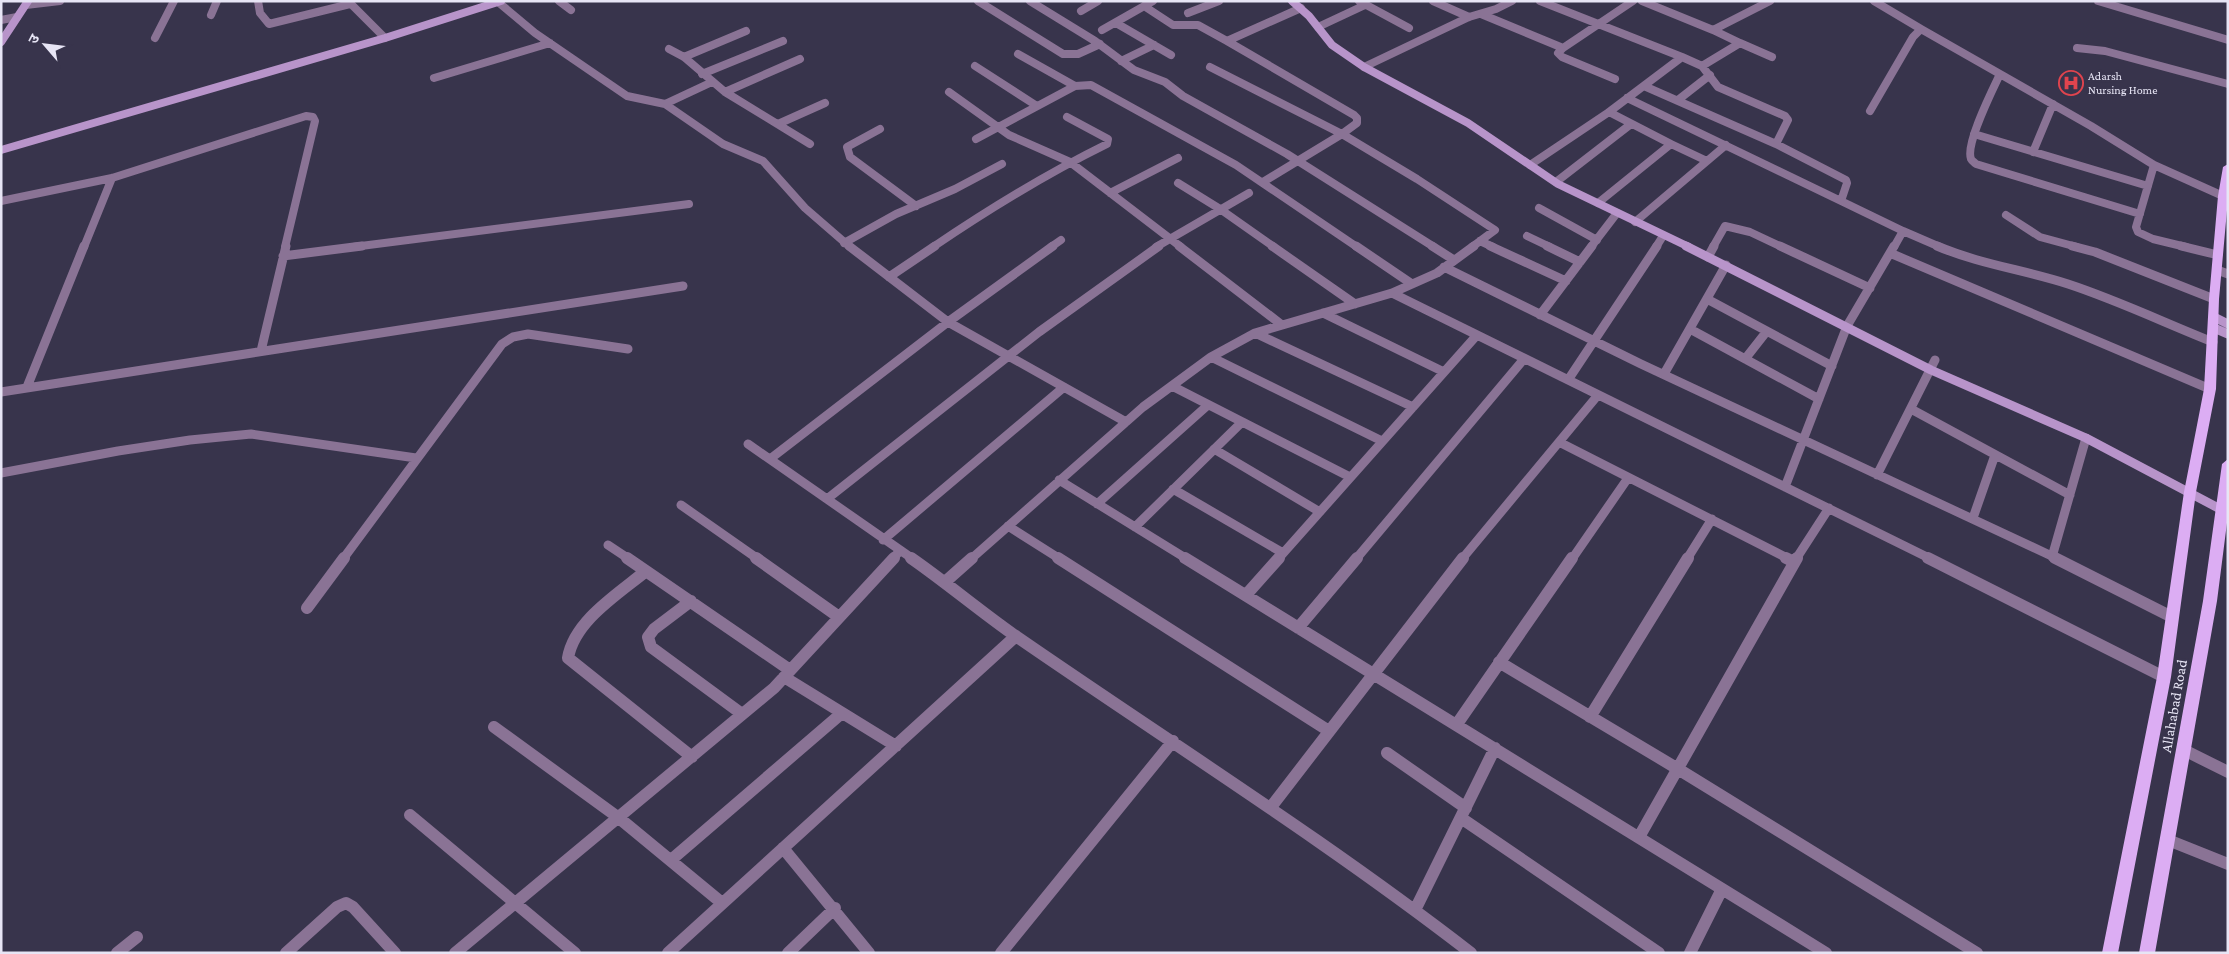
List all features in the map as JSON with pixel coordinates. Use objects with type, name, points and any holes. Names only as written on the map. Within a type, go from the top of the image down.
[{"type":"main road","points":[[2110,953],[2164,678],[2190,492],[2210,389],[2214,299],[2223,196],[2228,167]]},
{"type":"main road","name":"Allahabad Road","points":[[2147,953],[2210,601],[2228,464]]},
{"type":"street","points":[[1,32],[25,2],[60,1]]},
{"type":"street","points":[[155,38],[174,1]]},
{"type":"street","points":[[211,15],[217,1]]},
{"type":"street","points":[[258,1],[260,13],[269,24],[349,2],[385,38]]},
{"type":"street","points":[[559,1],[571,10]]},
{"type":"street","points":[[978,1],[1063,54],[1078,54],[1100,44]]},
{"type":"street","points":[[1030,1],[1100,44],[1134,70],[1172,86],[1183,96],[1300,161],[1367,202],[1454,260]]},
{"type":"street","points":[[1081,11],[1098,1]]},
{"type":"street","points":[[1102,30],[1153,1]]},
{"type":"street","points":[[1188,13],[1218,1]]},
{"type":"street","points":[[1292,1],[1318,26],[1332,45],[1364,67],[1468,123],[1556,182],[1663,236],[1726,265],[1931,370],[2086,438],[2222,510]]},
{"type":"street","points":[[1434,1],[1469,17]]},
{"type":"street","points":[[1364,67],[1469,17],[1512,1]]},
{"type":"street","points":[[1540,1],[1702,66],[1710,75],[1712,83],[1785,116],[1788,120],[1787,125],[1776,144]]},
{"type":"street","points":[[1615,79],[1562,57],[1558,53],[1634,1]]},
{"type":"street","points":[[1642,1],[1772,57]]},
{"type":"street","points":[[1713,30],[1770,1]]},
{"type":"street","points":[[1874,1],[2053,104],[2154,165],[2223,196]]},
{"type":"street","points":[[2098,1],[2228,40]]},
{"type":"street","points":[[1,150],[385,38],[500,2],[550,43],[627,96],[665,104],[723,144],[763,161],[805,208],[844,243],[948,322],[1126,422]]},
{"type":"street","points":[[1318,26],[1362,3],[1409,28]]},
{"type":"street","points":[[1144,6],[1173,25],[1198,25],[1358,118],[1357,123],[1342,134],[1263,182]]},
{"type":"street","points":[[1227,41],[1301,8]]},
{"type":"street","points":[[1481,14],[1563,48]]},
{"type":"street","points":[[1,20],[13,17]]},
{"type":"street","points":[[1,42],[13,17]]},
{"type":"street","points":[[1116,22],[1171,56]]},
{"type":"street","points":[[1870,111],[1913,37],[1921,29]]},
{"type":"street","points":[[684,57],[706,46],[746,31]]},
{"type":"street","points":[[702,74],[783,41]]},
{"type":"street","points":[[434,78],[550,43]]},
{"type":"street","points":[[1702,66],[1740,43]]},
{"type":"street","points":[[1122,60],[1154,45]]},
{"type":"street","points":[[2077,48],[2105,51],[2228,84]]},
{"type":"street","points":[[669,49],[684,57],[725,92],[810,144]]},
{"type":"street","points":[[1018,54],[1075,86]]},
{"type":"street","points":[[1530,165],[1609,112],[1682,57]]},
{"type":"street","points":[[725,92],[800,59]]},
{"type":"street","points":[[976,66],[1037,106]]},
{"type":"street","points":[[945,582],[1126,422],[1211,357],[1255,333],[1392,293],[1444,267],[1495,230],[1417,179],[1342,134],[1210,67]]},
{"type":"street","points":[[2000,74],[1971,144],[1970,157],[1976,164],[2140,214]]},
{"type":"street","points":[[1678,100],[1710,75]]},
{"type":"street","points":[[665,104],[712,82]]},
{"type":"street","points":[[976,139],[1075,86],[1083,84],[1096,86],[1236,165],[1412,284]]},
{"type":"street","points":[[1644,86],[1776,144],[1846,180],[1847,183],[1842,201]]},
{"type":"street","points":[[949,92],[1020,141],[1070,162],[1169,238],[1194,260],[1282,325]]},
{"type":"street","points":[[1628,98],[1903,231],[1964,257],[2017,269],[2228,334]]},
{"type":"street","points":[[778,124],[825,103]]},
{"type":"street","points":[[2033,152],[2053,104]]},
{"type":"street","points":[[1609,112],[1707,161]]},
{"type":"street","points":[[1,201],[112,178],[311,116],[315,118],[261,351]]},
{"type":"street","points":[[889,277],[981,214],[1070,162],[1105,146],[1108,139],[1067,117]]},
{"type":"street","points":[[1556,182],[1631,124]]},
{"type":"street","points":[[880,129],[853,142],[847,147],[847,151],[850,157],[916,206]]},
{"type":"street","points":[[1974,134],[2148,186]]},
{"type":"street","points":[[1598,203],[1671,144]]},
{"type":"street","points":[[1635,222],[1726,145]]},
{"type":"street","points":[[1110,193],[1178,158]]},
{"type":"street","points":[[844,243],[896,214],[955,189],[1002,164]]},
{"type":"street","points":[[2154,165],[2136,227],[2138,232],[2142,235],[2218,255]]},
{"type":"street","points":[[27,387],[112,178]]},
{"type":"street","points":[[1178,182],[1220,209],[1355,304]]},
{"type":"street","points":[[826,499],[1009,356],[1169,238],[1248,193]]},
{"type":"street","points":[[283,256],[690,204]]},
{"type":"street","points":[[1539,208],[1597,240]]},
{"type":"street","points":[[1540,315],[1617,213]]},
{"type":"street","points":[[2006,216],[2040,237],[2095,252],[2214,299]]},
{"type":"street","points":[[1708,257],[1721,230],[1725,226],[1732,226],[1750,232],[1870,288]]},
{"type":"street","points":[[1785,487],[1847,326],[1903,231]]},
{"type":"street","points":[[1527,236],[1580,262]]},
{"type":"street","points":[[1568,380],[1663,236]]},
{"type":"street","points":[[770,459],[948,322],[1061,240]]},
{"type":"street","points":[[1480,241],[1566,281]]},
{"type":"street","points":[[1890,253],[2210,389]]},
{"type":"street","points":[[1664,374],[1726,265]]},
{"type":"street","points":[[1444,267],[1594,341],[1973,518],[2172,617]]},
{"type":"street","points":[[2217,270],[2228,274]]},
{"type":"street","points":[[1,392],[683,286]]},
{"type":"street","points":[[1392,293],[1829,508],[2164,678]]},
{"type":"street","points":[[1707,299],[1832,366]]},
{"type":"street","points":[[1323,313],[1444,372]]},
{"type":"street","points":[[2214,329],[2228,324]]},
{"type":"street","points":[[1690,329],[1819,399]]},
{"type":"street","points":[[1744,359],[1767,331]]},
{"type":"street","points":[[1255,333],[1413,407]]},
{"type":"street","points":[[307,608],[502,344],[512,337],[528,334],[628,349]]},
{"type":"street","points":[[1246,595],[1477,335]]},
{"type":"street","points":[[1211,357],[1382,441]]},
{"type":"street","points":[[1298,628],[1524,359]]},
{"type":"street","points":[[1877,474],[1935,360]]},
{"type":"street","points":[[1172,386],[1350,477]]},
{"type":"street","points":[[883,540],[1064,387]]},
{"type":"street","points":[[1271,807],[1372,673],[1598,395]]},
{"type":"street","points":[[1097,504],[1208,405]]},
{"type":"street","points":[[1911,410],[2070,495]]},
{"type":"street","points":[[1135,527],[1242,422]]},
{"type":"street","points":[[1,473],[118,450],[251,434],[416,458]]},
{"type":"street","points":[[2052,557],[2086,438]]},
{"type":"street","points":[[1559,442],[1794,562]]},
{"type":"street","points":[[748,444],[945,582],[1016,636],[1271,807],[1415,910],[1471,953]]},
{"type":"street","points":[[1214,449],[1320,512]]},
{"type":"street","points":[[1973,518],[1995,455]]},
{"type":"street","points":[[1457,724],[1628,478]]},
{"type":"street","points":[[1060,480],[1826,953]]},
{"type":"street","points":[[1173,489],[1283,553]]},
{"type":"street","points":[[681,505],[839,617]]},
{"type":"street","points":[[1639,837],[1794,562],[1829,508]]},
{"type":"street","points":[[1590,717],[1712,519]]},
{"type":"street","points":[[1008,526],[1328,731]]},
{"type":"street","points":[[608,546],[691,602],[842,713],[896,746]]},
{"type":"street","points":[[455,953],[742,714],[787,673],[900,551]]},
{"type":"street","points":[[646,571],[582,625],[570,645],[568,658],[692,757]]},
{"type":"street","points":[[691,602],[654,629],[648,637],[651,648],[742,714]]},
{"type":"street","points":[[668,953],[1016,636]]},
{"type":"street","points":[[1499,662],[1678,769],[1977,953]]},
{"type":"street","points":[[670,860],[842,713]]},
{"type":"street","points":[[494,727],[619,818],[722,903]]},
{"type":"street","points":[[1001,953],[1173,741]]},
{"type":"street","points":[[1415,910],[1464,813],[1494,748]]},
{"type":"street","points":[[2184,750],[2228,772]]},
{"type":"street","points":[[1387,753],[1464,813],[1659,953]]},
{"type":"street","points":[[410,815],[575,953]]},
{"type":"street","points":[[2168,840],[2228,864]]},
{"type":"street","points":[[783,848],[869,953]]},
{"type":"street","points":[[1690,953],[1722,889]]},
{"type":"street","points":[[286,953],[337,907],[346,903],[353,907],[394,953]]},
{"type":"street","points":[[788,953],[834,908]]},
{"type":"street","points":[[117,953],[137,937]]},
{"type":"place","name":"Adarsh Nursing Home","points":[[2071,83]]}]
